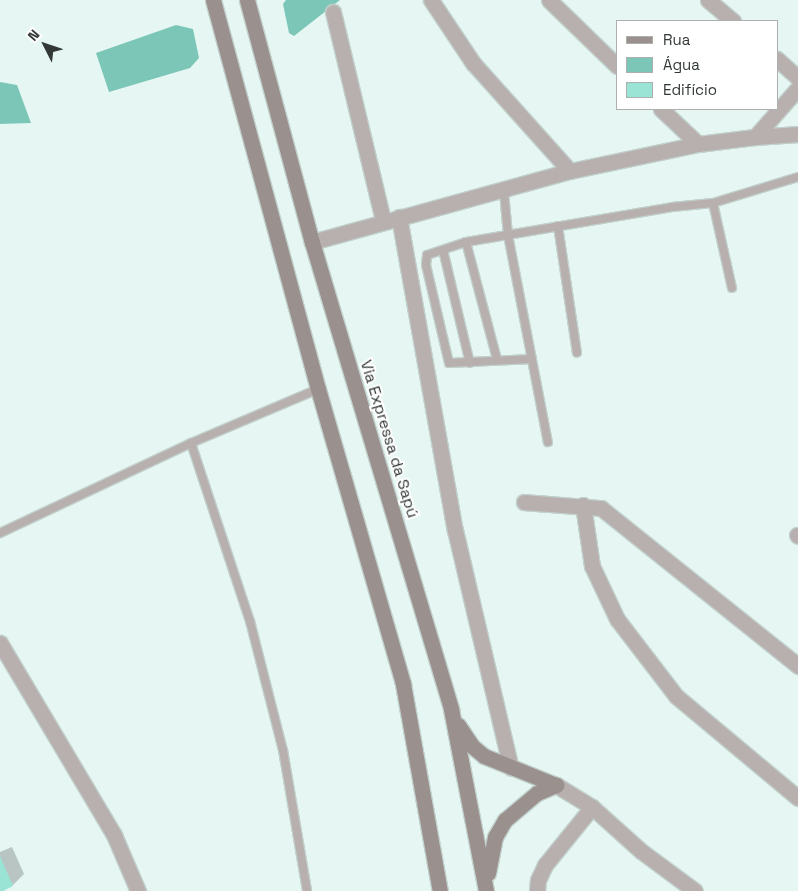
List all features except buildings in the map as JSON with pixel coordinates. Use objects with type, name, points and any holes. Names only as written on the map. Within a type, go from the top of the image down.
[{"type":"main road","points":[[213,0],[318,389],[403,684],[440,891]]},
{"type":"main road","name":"Via Expressa da Sapú","points":[[247,0],[312,242],[451,709],[488,891]]},
{"type":"main road","points":[[451,709],[472,746],[484,756],[556,785]]},
{"type":"main road","points":[[488,891],[489,855],[505,820],[537,793],[556,785]]},
{"type":"street","points":[[431,0],[473,63],[570,171]]},
{"type":"street","points":[[549,0],[616,65]]},
{"type":"street","points":[[708,0],[732,20]]},
{"type":"street","points":[[333,12],[383,221]]},
{"type":"street","points":[[778,60],[798,78]]},
{"type":"street","points":[[754,137],[798,88]]},
{"type":"street","points":[[662,110],[698,144]]},
{"type":"street","points":[[312,242],[398,216],[504,192],[570,171],[698,144],[798,134]]},
{"type":"street","points":[[398,216],[455,530],[511,768]]},
{"type":"street","points":[[524,502],[583,505],[601,508],[798,666]]},
{"type":"street","points":[[583,505],[592,566],[617,619],[676,696],[798,798]]},
{"type":"street","points":[[0,643],[114,835],[138,891]]},
{"type":"street","points":[[556,785],[592,807],[641,851],[695,891]]},
{"type":"street","points":[[537,891],[538,880],[545,865],[592,807]]},
{"type":"lane","points":[[532,358],[449,364],[446,359],[426,265],[427,255],[466,242],[672,207],[713,203],[798,177]]},
{"type":"lane","points":[[504,192],[508,235],[548,442]]},
{"type":"lane","points":[[713,203],[732,288]]},
{"type":"lane","points":[[558,226],[577,353]]},
{"type":"lane","points":[[466,242],[497,360]]},
{"type":"lane","points":[[443,250],[470,363]]},
{"type":"lane","points":[[0,533],[192,443],[318,389]]},
{"type":"lane","points":[[192,443],[250,621],[283,750],[307,891]]},
{"type":"water","points":[[286,0],[340,0],[294,36],[289,33],[283,4]]},
{"type":"water","points":[[176,25],[193,29],[199,58],[190,68],[109,92],[96,53]]},
{"type":"water","points":[[0,82],[17,85],[31,123],[0,124]]}]
